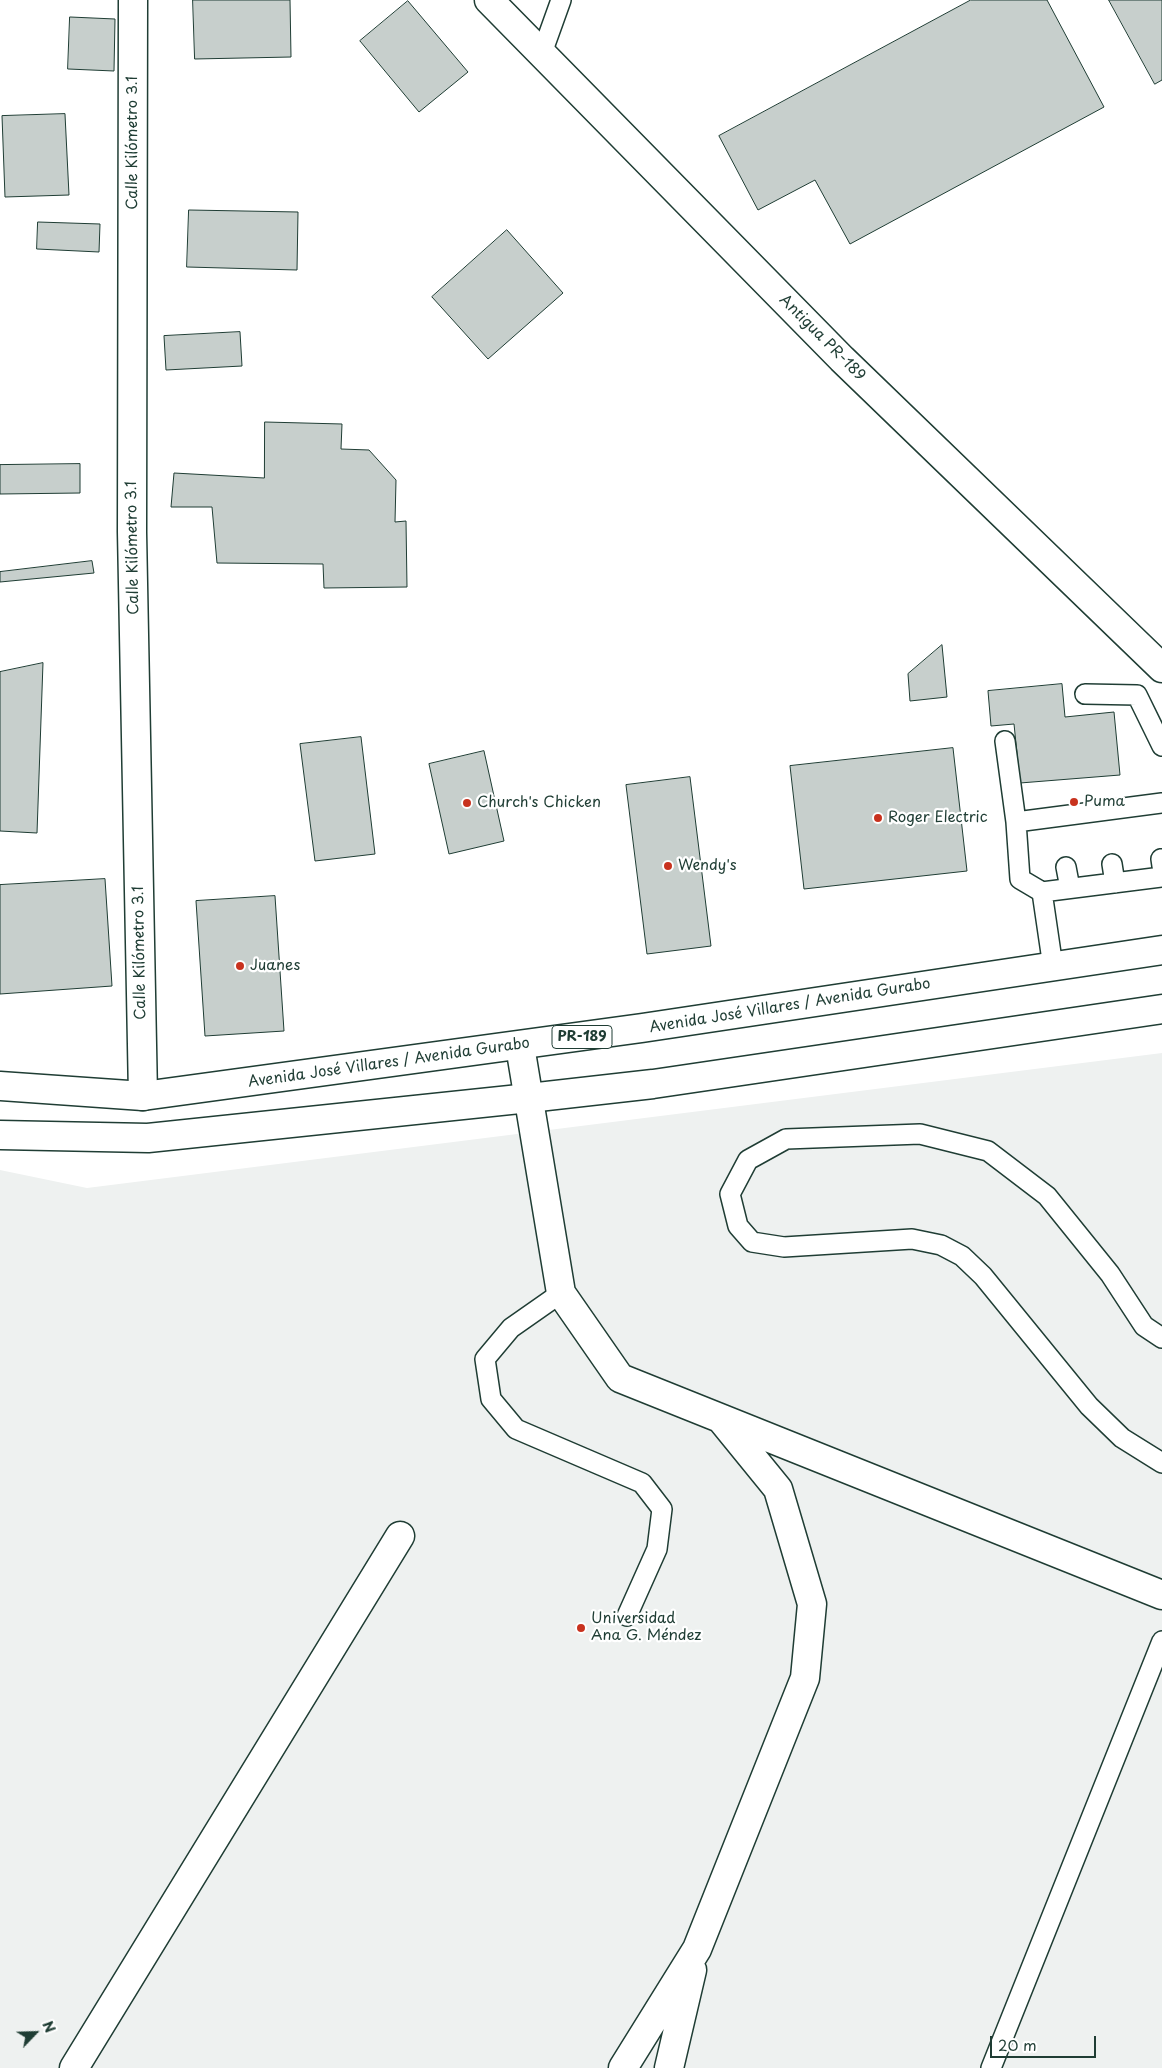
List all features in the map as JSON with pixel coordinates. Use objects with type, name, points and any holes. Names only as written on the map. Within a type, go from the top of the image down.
[{"type":"street","name":"Calle Kilómetro 3.1","points":[[133,0],[132,532],[143,1096]]},
{"type":"street","name":"Antigua PR-189","points":[[489,0],[842,359],[1162,668]]},
{"type":"street","name":"Avenida José Villares / Avenida Gurabo","points":[[0,1086],[143,1096],[520,1046],[1162,950]]},
{"type":"street","points":[[0,1135],[148,1138],[529,1098],[653,1084],[1162,1009]]},
{"type":"street","points":[[520,1046],[561,1293],[620,1378],[1162,1595]]},
{"type":"street","points":[[669,2068],[696,1949],[805,1678],[812,1604],[778,1489],[720,1418]]},
{"type":"street","points":[[74,2068],[400,1536]]},
{"type":"street","points":[[623,2068],[696,1949]]},
{"type":"lane","points":[[542,53],[561,0]]},
{"type":"lane","points":[[1085,694],[1137,695],[1162,746]]},
{"type":"lane","points":[[1005,741],[1016,822],[1020,879],[1042,892],[1115,883],[1162,867]]},
{"type":"lane","points":[[1016,822],[1060,824],[1156,808]]},
{"type":"lane","points":[[1112,864],[1115,883]]},
{"type":"lane","points":[[1066,867],[1070,888]]},
{"type":"lane","points":[[1042,892],[1053,967]]},
{"type":"lane","points":[[1162,1338],[1144,1326],[1110,1274],[1046,1196],[988,1151],[920,1134],[786,1139],[748,1160],[730,1194],[738,1226],[752,1242],[784,1247],[912,1239],[941,1244],[962,1256],[983,1276],[1089,1406],[1122,1438],[1162,1464]]},
{"type":"lane","points":[[561,1293],[511,1328],[485,1359],[491,1399],[516,1430],[642,1483],[662,1509],[657,1549],[627,1616]]},
{"type":"lane","points":[[992,2068],[1162,1641]]},
{"type":"shaded area","name":"Universidad Ana G. Méndez","points":[[1162,1053],[1162,2068],[0,2068],[0,1170],[87,1188]]},
{"type":"building","points":[[193,0],[290,0],[291,57],[195,59]]},
{"type":"building","points":[[971,0],[1047,0],[1104,107],[850,244],[815,180],[758,210],[719,136]]},
{"type":"building","points":[[1109,0],[1162,0],[1162,80],[1155,84]]},
{"type":"building","points":[[408,1],[468,72],[419,112],[360,41]]},
{"type":"building","points":[[70,17],[115,19],[114,71],[68,69]]},
{"type":"building","points":[[65,114],[69,195],[5,197],[2,116]]},
{"type":"building","points":[[189,210],[298,212],[297,270],[187,267]]},
{"type":"building","points":[[38,222],[100,224],[99,252],[37,249]]},
{"type":"building","points":[[507,230],[563,293],[488,359],[432,297]]},
{"type":"building","points":[[240,332],[242,366],[166,370],[164,336]]},
{"type":"building","points":[[265,422],[342,424],[341,449],[369,450],[396,480],[395,522],[406,521],[407,587],[324,588],[323,564],[217,563],[212,507],[171,507],[174,473],[264,478]]},
{"type":"building","points":[[80,464],[80,493],[0,494],[0,465]]},
{"type":"building","points":[[92,561],[94,573],[0,582],[0,572]]},
{"type":"building","points":[[942,645],[947,697],[910,701],[908,674]]},
{"type":"building","points":[[43,663],[37,833],[0,831],[0,672]]},
{"type":"building","points":[[1062,684],[1065,717],[1114,712],[1120,775],[1020,783],[1014,724],[991,726],[988,691]]},
{"type":"building","points":[[361,737],[375,854],[315,861],[300,744]]},
{"type":"building","name":"Roger Electric","points":[[953,748],[967,871],[804,889],[790,766]]},
{"type":"building","name":"Church's Chicken","points":[[484,751],[504,841],[449,854],[429,764]]},
{"type":"building","name":"Wendy's","points":[[690,777],[711,946],[647,954],[626,785]]},
{"type":"building","points":[[105,879],[112,986],[0,994],[0,885]]},
{"type":"building","name":"Juanes","points":[[275,896],[284,1031],[205,1036],[196,901]]},
{"type":"place","name":"Puma","points":[[1074,802]]},
{"type":"place","name":"Church's Chicken","points":[[467,803]]},
{"type":"place","name":"Roger Electric","points":[[878,818]]},
{"type":"place","name":"Wendy's","points":[[668,866]]},
{"type":"place","name":"Juanes","points":[[240,966]]},
{"type":"place","name":"Universidad Ana G. Méndez","points":[[581,1628]]}]
